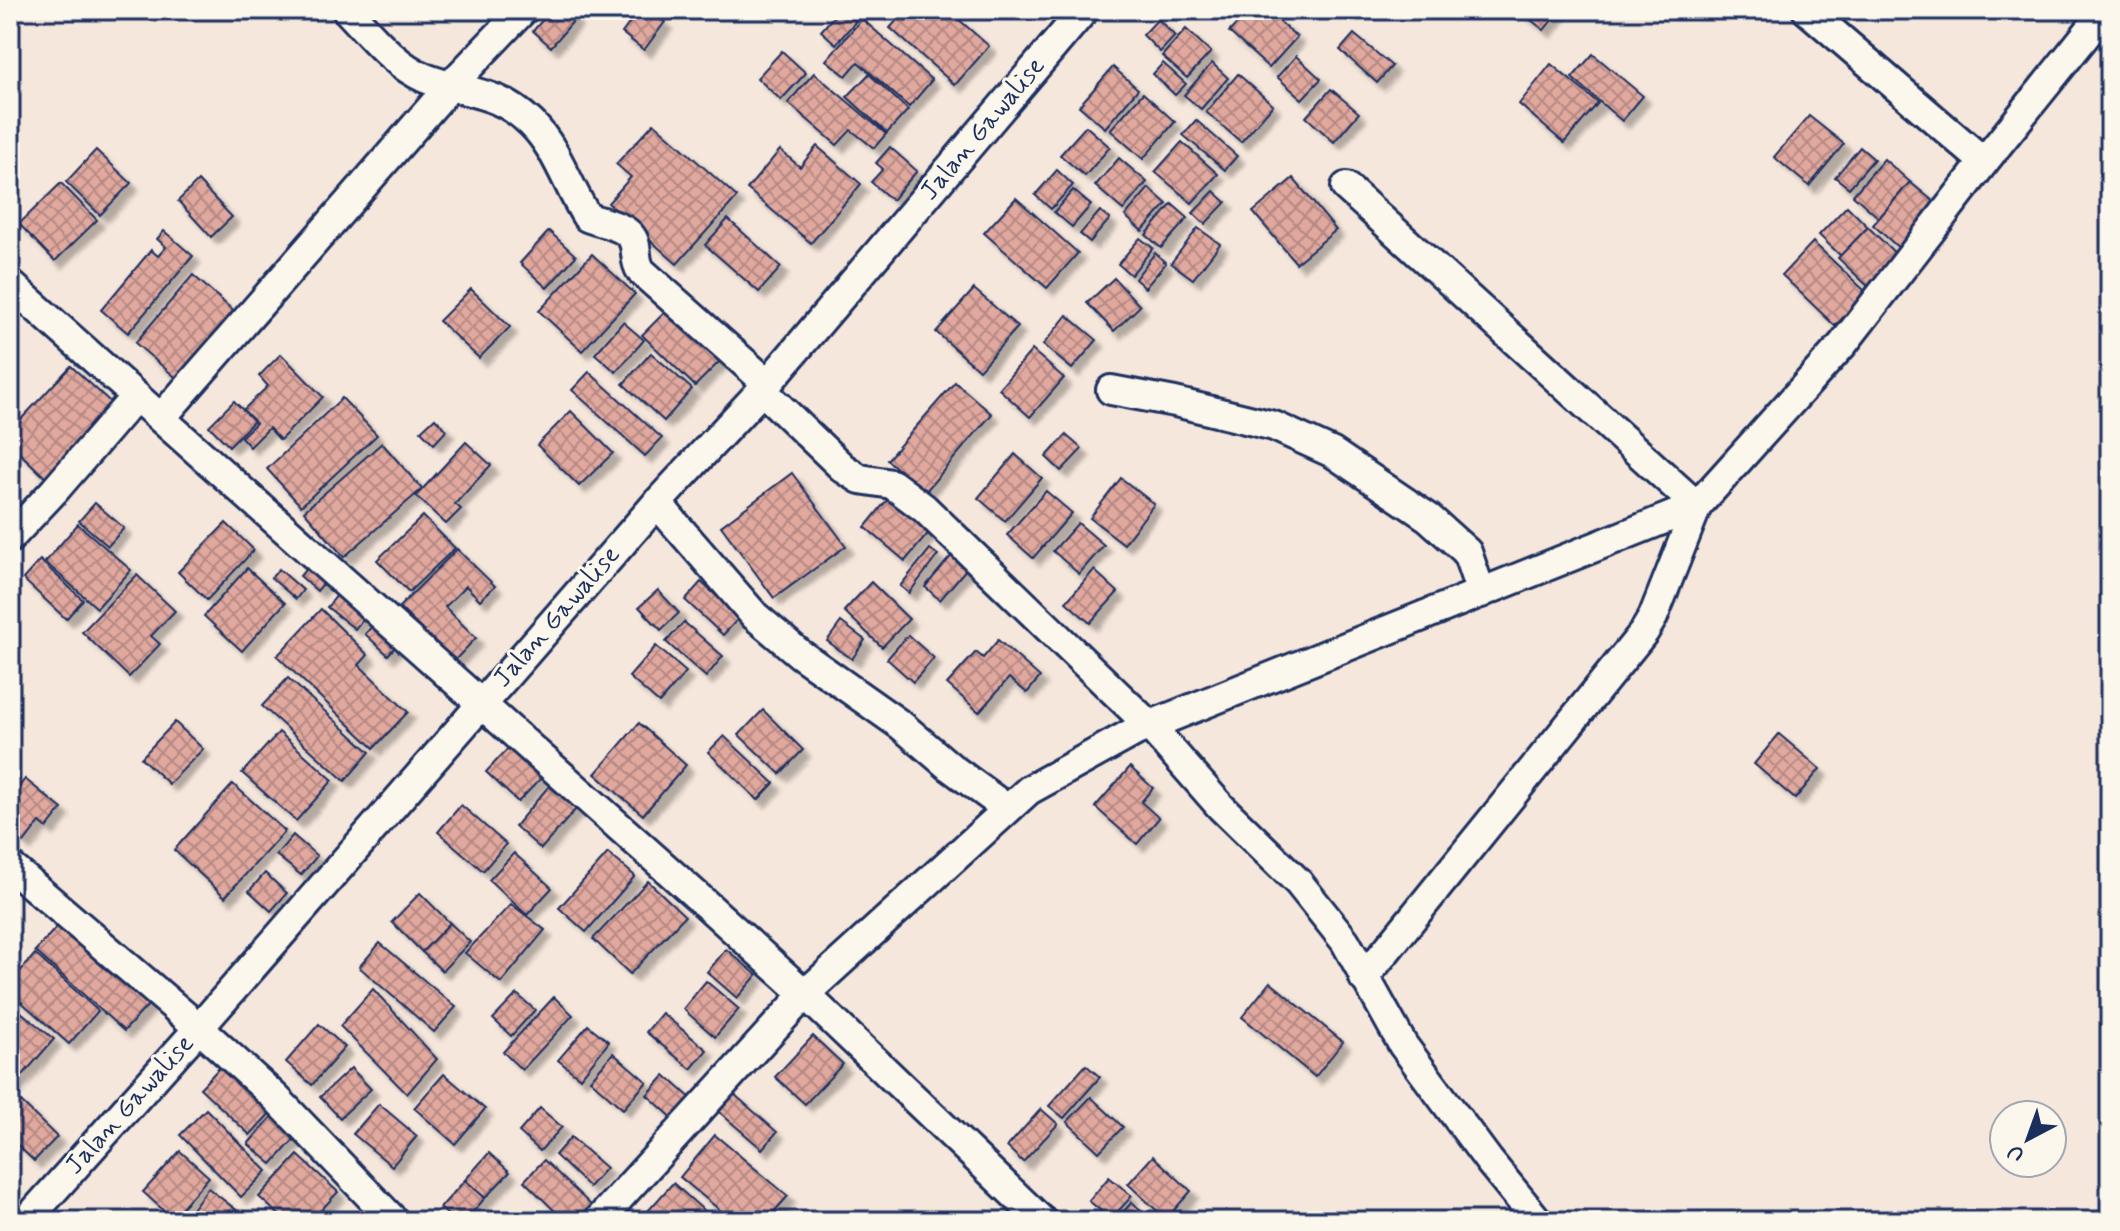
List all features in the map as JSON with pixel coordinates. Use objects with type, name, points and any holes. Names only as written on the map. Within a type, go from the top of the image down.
[{"type":"street","points":[[347,10],[401,64],[426,78],[478,91],[501,101],[532,124],[555,157],[587,217],[628,233],[635,243],[636,265],[641,271],[764,386],[843,468],[860,479],[892,484],[911,497],[1150,726],[1221,807],[1298,882],[1345,941],[1403,1045],[1538,1221]]},
{"type":"street","points":[[161,418],[451,85],[523,10]]},
{"type":"street","name":"Jalan Gawalise","points":[[26,1221],[199,1028],[657,503],[764,386],[1084,10]]},
{"type":"street","points":[[1807,10],[1984,162]]},
{"type":"street","points":[[1364,978],[1644,632],[1653,617],[1697,506],[1843,344],[2106,10]]},
{"type":"street","points":[[1346,187],[1697,506]]},
{"type":"street","points":[[10,284],[805,994],[1042,1221]]},
{"type":"street","points":[[1111,390],[1274,426],[1333,453],[1429,518],[1467,552],[1481,593]]},
{"type":"street","points":[[10,538],[136,396]]},
{"type":"street","points":[[657,503],[755,616],[800,654],[902,726],[950,767],[1006,808]]},
{"type":"street","points":[[598,1221],[805,994],[1029,790],[1119,739],[1697,506]]},
{"type":"street","points":[[10,866],[199,1028],[296,1118],[394,1221]]},
{"type":"building","points":[[551,10],[565,10],[575,19],[551,47],[533,31]]},
{"type":"building","points":[[639,10],[649,10],[665,22],[644,50],[622,33]]},
{"type":"building","points":[[839,10],[856,21],[836,44],[821,31]]},
{"type":"building","points":[[906,10],[948,10],[989,46],[955,85],[890,28]]},
{"type":"building","points":[[1250,10],[1267,10],[1297,37],[1269,68],[1229,32]]},
{"type":"building","points":[[1518,10],[1560,10],[1544,30]]},
{"type":"building","points":[[862,19],[932,80],[909,107],[858,62],[846,76],[826,60]]},
{"type":"building","points":[[1158,19],[1175,36],[1160,52],[1143,35]]},
{"type":"building","points":[[1186,29],[1211,52],[1187,78],[1162,56]]},
{"type":"building","points":[[1354,34],[1392,66],[1377,83],[1340,50]]},
{"type":"building","points":[[782,51],[806,73],[781,100],[757,78]]},
{"type":"building","points":[[1593,54],[1643,96],[1622,121],[1572,78]]},
{"type":"building","points":[[1296,56],[1321,79],[1302,99],[1277,77]]},
{"type":"building","points":[[1163,63],[1186,84],[1175,95],[1153,74]]},
{"type":"building","points":[[1212,63],[1228,78],[1201,109],[1184,95]]},
{"type":"building","points":[[1551,64],[1598,103],[1564,143],[1519,104]]},
{"type":"building","points":[[1113,67],[1138,89],[1105,128],[1079,106]]},
{"type":"building","points":[[814,73],[886,134],[874,148],[851,130],[837,145],[788,103]]},
{"type":"building","points":[[869,74],[908,110],[887,133],[847,97]]},
{"type":"building","points":[[1238,74],[1273,105],[1241,142],[1206,112]]},
{"type":"building","points":[[1331,89],[1359,113],[1334,142],[1306,117]]},
{"type":"building","points":[[1143,93],[1175,122],[1143,159],[1110,130]]},
{"type":"building","points":[[1809,116],[1844,144],[1809,186],[1774,157]]},
{"type":"building","points":[[1196,120],[1237,156],[1225,170],[1183,135]]},
{"type":"building","points":[[654,123],[737,197],[677,264],[608,203],[631,177],[616,164]]},
{"type":"building","points":[[1086,126],[1110,147],[1085,176],[1060,155]]},
{"type":"building","points":[[1182,142],[1218,174],[1192,203],[1155,172]]},
{"type":"building","points":[[817,146],[861,184],[811,243],[747,189],[780,150],[800,167]]},
{"type":"building","points":[[890,147],[917,171],[892,200],[871,182],[883,169],[876,163]]},
{"type":"building","points":[[1860,147],[1874,159],[1849,188],[1835,177]]},
{"type":"building","points":[[96,150],[131,183],[100,215],[66,182]]},
{"type":"building","points":[[1119,158],[1147,182],[1123,210],[1095,186]]},
{"type":"building","points":[[1884,159],[1910,182],[1879,218],[1853,195]]},
{"type":"building","points":[[1057,170],[1073,185],[1051,209],[1035,195]]},
{"type":"building","points":[[1293,178],[1336,230],[1296,263],[1253,212]]},
{"type":"building","points":[[198,181],[232,217],[211,237],[178,201]]},
{"type":"building","points":[[1910,182],[1938,205],[1900,249],[1873,225]]},
{"type":"building","points":[[61,183],[97,220],[55,261],[19,224]]},
{"type":"building","points":[[1149,188],[1167,204],[1142,231],[1125,216]]},
{"type":"building","points":[[1073,190],[1091,205],[1072,227],[1054,212]]},
{"type":"building","points":[[1214,191],[1226,202],[1205,224],[1193,213]]},
{"type":"building","points":[[1016,198],[1078,253],[1047,288],[984,233]]},
{"type":"building","points":[[1172,204],[1188,218],[1161,248],[1146,235]]},
{"type":"building","points":[[1847,206],[1868,227],[1841,256],[1819,235]]},
{"type":"building","points":[[1100,211],[1110,219],[1090,242],[1080,234]]},
{"type":"building","points":[[728,219],[781,267],[759,292],[705,245]]},
{"type":"building","points":[[1868,227],[1902,260],[1873,291],[1838,258]]},
{"type":"building","points":[[1198,228],[1220,244],[1193,279],[1171,263]]},
{"type":"building","points":[[164,231],[193,256],[128,333],[101,310],[151,250],[158,256],[166,247],[157,239]]},
{"type":"building","points":[[549,231],[576,256],[547,288],[520,263]]},
{"type":"building","points":[[1140,238],[1153,248],[1131,275],[1118,264]]},
{"type":"building","points":[[1813,242],[1867,293],[1835,326],[1782,275]]},
{"type":"building","points":[[1155,253],[1166,263],[1145,288],[1135,279]]},
{"type":"building","points":[[592,254],[635,294],[582,351],[539,311]]},
{"type":"building","points":[[193,275],[244,320],[187,387],[135,343]]},
{"type":"building","points":[[1114,278],[1140,306],[1114,331],[1087,303]]},
{"type":"building","points":[[471,289],[510,327],[479,358],[439,321]]},
{"type":"building","points":[[974,289],[1018,327],[979,370],[936,332]]},
{"type":"building","points":[[674,303],[726,355],[695,386],[642,335]]},
{"type":"building","points":[[1067,315],[1097,340],[1072,369],[1043,345]]},
{"type":"building","points":[[623,322],[644,340],[616,372],[595,354]]},
{"type":"building","points":[[1032,350],[1064,378],[1030,417],[999,389]]},
{"type":"building","points":[[651,353],[692,389],[664,421],[623,384]]},
{"type":"building","points":[[281,354],[323,397],[280,440],[269,428],[250,447],[241,437],[256,423],[243,410],[268,386],[259,376]]},
{"type":"building","points":[[71,366],[119,410],[51,483],[10,444],[10,431]]},
{"type":"building","points":[[589,372],[662,438],[645,456],[572,390]]},
{"type":"building","points":[[955,382],[992,414],[925,492],[887,460]]},
{"type":"building","points":[[342,398],[377,435],[301,506],[267,469]]},
{"type":"building","points":[[234,401],[254,421],[229,446],[209,426]]},
{"type":"building","points":[[571,411],[613,453],[579,486],[537,445]]},
{"type":"building","points":[[435,418],[447,430],[434,444],[421,431]]},
{"type":"building","points":[[1066,435],[1082,449],[1061,471],[1046,457]]},
{"type":"building","points":[[466,442],[491,465],[455,504],[461,509],[446,524],[416,496]]},
{"type":"building","points":[[382,443],[422,489],[344,557],[304,511]]},
{"type":"building","points":[[1015,454],[1042,478],[1005,521],[978,498]]},
{"type":"building","points":[[792,473],[846,546],[774,598],[721,526]]},
{"type":"building","points":[[1121,478],[1154,504],[1124,544],[1090,518]]},
{"type":"building","points":[[1046,491],[1072,513],[1033,558],[1007,535]]},
{"type":"building","points":[[891,495],[931,530],[905,561],[865,527]]},
{"type":"building","points":[[95,503],[124,528],[108,546],[79,521]]},
{"type":"building","points":[[423,516],[455,548],[409,592],[377,560]]},
{"type":"building","points":[[226,523],[254,550],[207,600],[178,572]]},
{"type":"building","points":[[1078,523],[1104,545],[1079,574],[1053,551]]},
{"type":"building","points":[[78,524],[131,570],[97,608],[45,562]]},
{"type":"building","points":[[457,549],[495,586],[480,600],[466,586],[445,607],[476,638],[453,662],[399,607]]},
{"type":"building","points":[[930,549],[938,555],[909,593],[900,586]]},
{"type":"building","points":[[952,555],[967,568],[940,600],[925,587]]},
{"type":"building","points":[[314,559],[331,574],[317,591],[300,576]]},
{"type":"building","points":[[40,560],[83,600],[66,619],[23,579]]},
{"type":"building","points":[[247,568],[285,603],[242,651],[204,616]]},
{"type":"building","points":[[279,569],[303,590],[296,599],[271,578]]},
{"type":"building","points":[[1094,570],[1118,592],[1090,623],[1066,602]]},
{"type":"building","points":[[137,575],[175,611],[151,636],[160,644],[129,677],[82,632]]},
{"type":"building","points":[[701,582],[740,617],[723,635],[685,600]]},
{"type":"building","points":[[871,582],[909,619],[882,647],[844,611]]},
{"type":"building","points":[[658,590],[679,613],[661,630],[639,607]]},
{"type":"building","points":[[338,594],[365,616],[355,629],[327,607]]},
{"type":"building","points":[[321,609],[368,655],[359,665],[408,712],[374,748],[277,656]]},
{"type":"building","points":[[684,622],[723,656],[706,677],[666,642]]},
{"type":"building","points":[[841,622],[865,640],[852,659],[827,641]]},
{"type":"building","points":[[374,624],[396,646],[388,655],[365,634]]},
{"type":"building","points":[[908,635],[934,658],[913,682],[887,659]]},
{"type":"building","points":[[998,640],[1040,677],[1027,693],[1009,678],[979,712],[947,684],[976,652],[983,658]]},
{"type":"building","points":[[656,646],[686,672],[659,703],[629,677]]},
{"type":"building","points":[[288,678],[370,752],[345,781],[262,706]]},
{"type":"building","points":[[763,710],[803,750],[780,774],[739,735]]},
{"type":"building","points":[[175,722],[203,749],[169,784],[141,758]]},
{"type":"building","points":[[639,723],[686,765],[643,815],[595,774]]},
{"type":"building","points":[[279,732],[333,780],[296,821],[242,773]]},
{"type":"building","points":[[1779,734],[1820,769],[1795,799],[1754,764]]},
{"type":"building","points":[[724,736],[774,783],[758,800],[708,752]]},
{"type":"building","points":[[513,743],[546,773],[518,802],[486,772]]},
{"type":"building","points":[[1130,767],[1153,788],[1141,802],[1159,818],[1137,844],[1095,807]]},
{"type":"building","points":[[25,779],[62,809],[47,828],[40,822],[24,843],[10,832],[10,798]]},
{"type":"building","points":[[233,784],[285,831],[225,897],[174,850]]},
{"type":"building","points":[[549,786],[576,809],[541,849],[515,826]]},
{"type":"building","points":[[461,805],[506,844],[483,871],[438,832]]},
{"type":"building","points":[[293,835],[317,856],[301,875],[276,855]]},
{"type":"building","points":[[514,853],[552,888],[527,915],[489,880]]},
{"type":"building","points":[[608,853],[635,876],[586,932],[559,908]]},
{"type":"building","points":[[265,873],[287,893],[271,911],[249,891]]},
{"type":"building","points":[[648,881],[685,916],[630,974],[593,939]]},
{"type":"building","points":[[420,893],[450,923],[422,952],[392,922]]},
{"type":"building","points":[[511,904],[545,930],[501,983],[465,953]]},
{"type":"building","points":[[62,921],[152,1001],[124,1031],[35,951]]},
{"type":"building","points":[[450,923],[470,942],[442,971],[422,952]]},
{"type":"building","points":[[380,943],[456,1007],[434,1032],[359,967]]},
{"type":"building","points":[[726,949],[757,975],[737,998],[707,972]]},
{"type":"building","points":[[35,954],[98,1011],[69,1044],[10,992],[10,983]]},
{"type":"building","points":[[706,981],[739,1009],[715,1037],[683,1009]]},
{"type":"building","points":[[1270,982],[1343,1042],[1315,1077],[1242,1017]]},
{"type":"building","points":[[373,989],[437,1059],[407,1094],[340,1026]]},
{"type":"building","points":[[517,994],[535,1010],[511,1036],[493,1019]]},
{"type":"building","points":[[554,997],[573,1015],[522,1070],[503,1052]]},
{"type":"building","points":[[10,1003],[54,1039],[10,1090]]},
{"type":"building","points":[[662,1013],[707,1050],[691,1069],[646,1032]]},
{"type":"building","points":[[319,1024],[345,1047],[312,1085],[286,1062]]},
{"type":"building","points":[[588,1025],[609,1042],[580,1078],[558,1060]]},
{"type":"building","points":[[813,1036],[843,1064],[805,1104],[775,1077]]},
{"type":"building","points":[[613,1053],[647,1082],[623,1109],[590,1080]]},
{"type":"building","points":[[224,1063],[273,1110],[250,1135],[200,1088]]},
{"type":"building","points":[[1086,1065],[1100,1077],[1064,1118],[1049,1106]]},
{"type":"building","points":[[351,1068],[371,1089],[340,1118],[320,1097]]},
{"type":"building","points":[[444,1074],[485,1109],[455,1144],[414,1108]]},
{"type":"building","points":[[665,1075],[694,1101],[676,1121],[647,1095]]},
{"type":"building","points":[[734,1094],[777,1132],[762,1149],[719,1112]]},
{"type":"building","points":[[1091,1097],[1123,1127],[1099,1152],[1067,1122]]},
{"type":"building","points":[[18,1099],[57,1137],[34,1161],[10,1138],[10,1107]]},
{"type":"building","points":[[379,1104],[417,1136],[392,1166],[353,1134]]},
{"type":"building","points":[[540,1108],[562,1127],[540,1151],[519,1132]]},
{"type":"building","points":[[206,1109],[267,1171],[241,1197],[180,1135]]},
{"type":"building","points":[[1041,1109],[1058,1124],[1023,1162],[1007,1147]]},
{"type":"building","points":[[274,1114],[298,1135],[272,1164],[248,1144]]},
{"type":"building","points":[[715,1135],[788,1196],[766,1221],[733,1221],[680,1177]]},
{"type":"building","points":[[571,1137],[606,1168],[589,1187],[555,1155]]},
{"type":"building","points":[[180,1151],[209,1177],[172,1218],[143,1192]]},
{"type":"building","points":[[489,1153],[510,1172],[485,1198],[465,1180]]},
{"type":"building","points":[[298,1155],[338,1192],[311,1221],[286,1221],[259,1197]]},
{"type":"building","points":[[1153,1156],[1191,1191],[1166,1219],[1128,1184]]},
{"type":"building","points":[[544,1160],[595,1209],[583,1221],[565,1221],[524,1181]]},
{"type":"building","points":[[1109,1177],[1132,1196],[1111,1219],[1089,1201]]},
{"type":"building","points":[[465,1180],[485,1198],[465,1221],[455,1221],[440,1208]]},
{"type":"building","points":[[673,1183],[710,1216],[705,1221],[639,1221]]},
{"type":"building","points":[[208,1188],[243,1215],[238,1221],[191,1221],[186,1217]]},
{"type":"building","points":[[1132,1202],[1152,1221],[1115,1221]]}]
